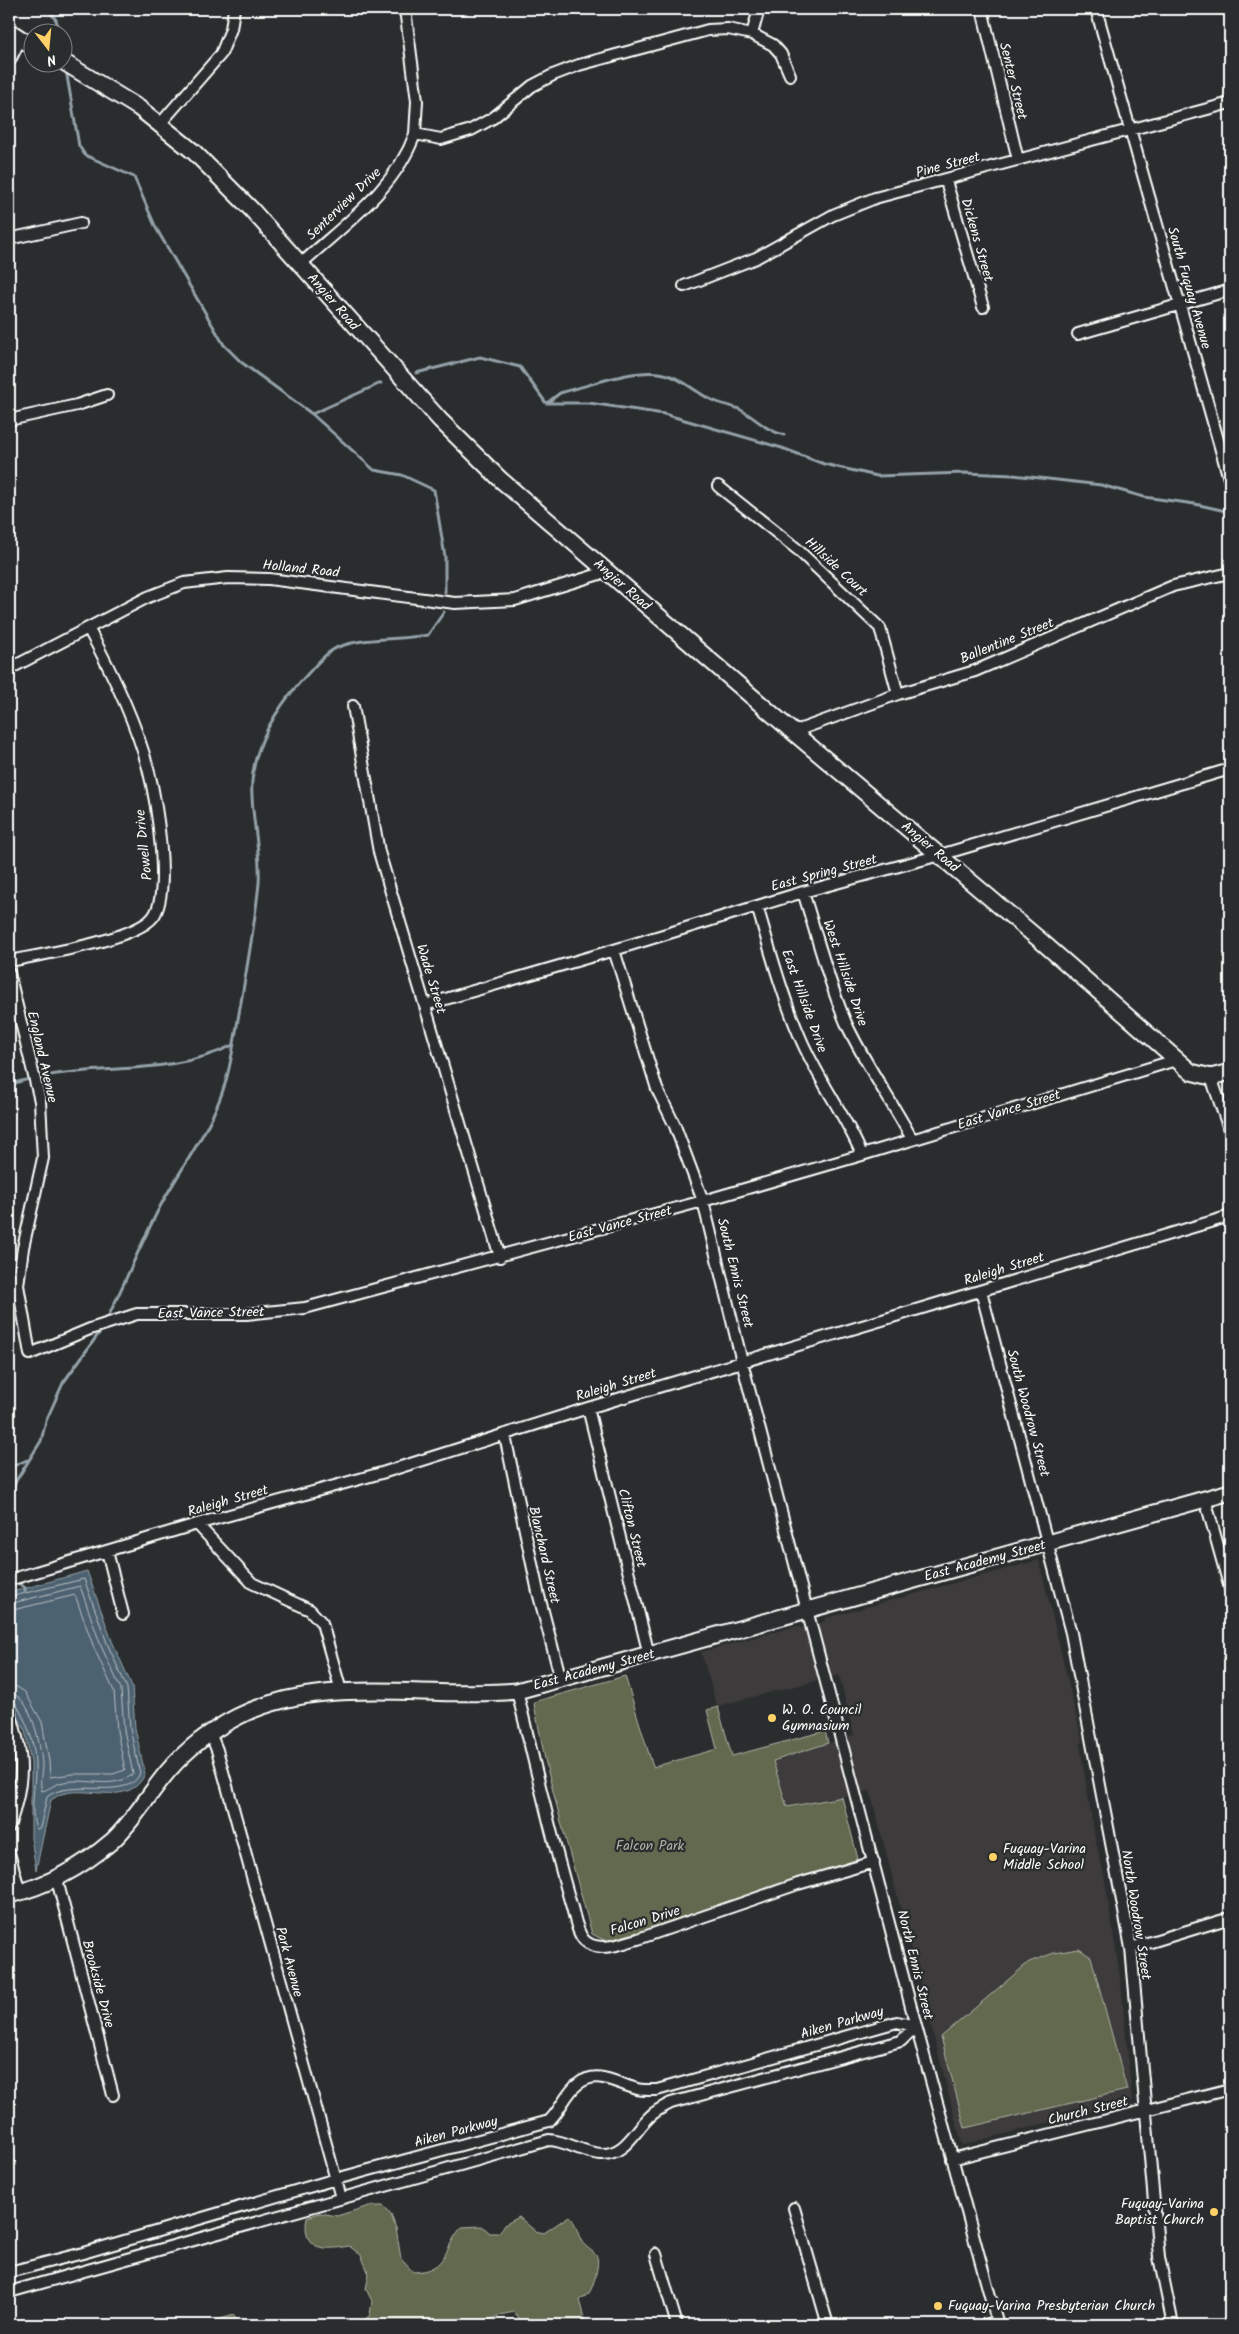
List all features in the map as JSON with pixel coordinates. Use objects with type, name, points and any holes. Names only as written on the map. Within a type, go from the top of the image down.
[{"type":"street","points":[[160,124],[221,54],[232,29],[234,9]]},
{"type":"street","name":"Senterview Drive","points":[[300,264],[380,192],[408,154],[415,134],[417,101],[406,9]]},
{"type":"street","points":[[752,34],[759,9]]},
{"type":"street","name":"Senter Street","points":[[982,9],[1018,160]]},
{"type":"street","name":"South Fuquay Avenue","points":[[1096,9],[1230,482]]},
{"type":"street","points":[[415,134],[442,139],[471,130],[493,118],[532,86],[553,75],[579,65],[708,30],[728,29],[752,34],[773,45],[781,54],[790,75]]},
{"type":"street","points":[[9,62],[21,39]]},
{"type":"street","name":"Angier Road","points":[[72,66],[139,108],[194,152],[252,210],[440,420],[506,484],[606,572],[1176,1060],[1191,1072],[1211,1077]]},
{"type":"street","name":"Pine Street","points":[[684,286],[756,258],[834,215],[875,198],[946,181],[1230,103]]},
{"type":"street","name":"Dickens Street","points":[[946,181],[983,308]]},
{"type":"street","points":[[9,239],[81,223]]},
{"type":"street","points":[[1078,334],[1230,290]]},
{"type":"street","points":[[9,420],[76,405],[107,395]]},
{"type":"street","name":"Hillside Court","points":[[718,486],[797,549],[880,628],[898,694]]},
{"type":"street","name":"Holland Road","points":[[9,669],[148,597],[184,583],[228,578],[322,584],[455,603],[515,600],[606,572]]},
{"type":"street","name":"Ballentine Street","points":[[793,732],[898,694],[975,671],[1173,586],[1230,573]]},
{"type":"street","name":"Powell Drive","points":[[9,961],[132,932],[152,918],[161,903],[163,881],[160,843],[148,768],[107,663],[88,628]]},
{"type":"street","name":"Wade Street","points":[[353,706],[379,852],[500,1256]]},
{"type":"street","name":"East Spring Street","points":[[425,1005],[803,892],[940,856],[1230,768]]},
{"type":"street","name":"West Hillside Drive","points":[[803,892],[829,976],[846,1021],[866,1064],[912,1139]]},
{"type":"street","name":"East Hillside Drive","points":[[757,906],[800,1038],[832,1100],[853,1133],[862,1155]]},
{"type":"street","name":"South Ennis Street","points":[[614,950],[657,1089],[676,1126],[703,1201],[742,1362],[808,1610]]},
{"type":"street","name":"England Avenue","points":[[9,973],[40,1101],[43,1158],[18,1285],[30,1354],[57,1343]]},
{"type":"street","name":"East Vance Street","points":[[57,1343],[90,1329],[137,1314],[246,1314],[305,1308],[703,1201],[1176,1060]]},
{"type":"street","points":[[1230,1072],[1211,1077],[1230,1132]]},
{"type":"street","name":"Raleigh Street","points":[[9,1580],[197,1524],[385,1472],[505,1436],[588,1408],[1230,1216]]},
{"type":"street","name":"South Woodrow Street","points":[[981,1290],[1049,1544]]},
{"type":"street","name":"Clifton Street","points":[[588,1408],[649,1655]]},
{"type":"street","name":"Blanchard Street","points":[[505,1436],[538,1592],[561,1680]]},
{"type":"street","name":"East Academy Street","points":[[15,1894],[57,1880],[112,1841],[169,1770],[210,1733],[237,1717],[274,1702],[312,1694],[341,1691],[476,1694],[517,1691],[1230,1492]]},
{"type":"street","points":[[1205,1499],[1230,1589]]},
{"type":"street","points":[[197,1524],[252,1582],[310,1610],[322,1622],[341,1691]]},
{"type":"street","name":"North Woodrow Street","points":[[1049,1544],[1071,1633],[1130,1948],[1159,2257],[1173,2325]]},
{"type":"street","points":[[107,1551],[122,1614]]},
{"type":"street","name":"North Ennis Street","points":[[808,1610],[916,2026],[998,2323]]},
{"type":"street","name":"Falcon Drive","points":[[517,1691],[567,1890],[580,1934],[588,1943],[603,1947],[630,1941],[798,1884],[874,1862]]},
{"type":"street","points":[[9,1710],[19,1741],[22,1772],[18,1799],[9,1827]]},
{"type":"street","name":"Park Avenue","points":[[210,1733],[217,1750],[341,2198]]},
{"type":"street","points":[[9,1853],[15,1894]]},
{"type":"street","name":"Brookside Drive","points":[[57,1880],[113,2096]]},
{"type":"street","points":[[1130,1948],[1230,1918]]},
{"type":"street","name":"Aiken Parkway","points":[[9,2272],[544,2122],[558,2113],[569,2092],[579,2082],[590,2078],[604,2077],[633,2088],[659,2090],[897,2022],[916,2026]]},
{"type":"street","points":[[9,2290],[13,2291],[549,2140],[563,2141],[584,2151],[594,2153],[603,2154],[617,2151],[628,2143],[653,2113],[671,2103],[901,2041],[916,2026]]},
{"type":"street","name":"Church Street","points":[[952,2159],[1230,2089]]},
{"type":"street","points":[[659,2090],[664,2107]]},
{"type":"street","points":[[544,2122],[549,2140]]},
{"type":"street","points":[[794,2208],[828,2325]]},
{"type":"street","points":[[656,2254],[677,2325]]},
{"type":"street","points":[[984,2325],[998,2323]]},
{"type":"shaded area","name":"Fuquay-Varina Middle School","points":[[1039,1560],[1082,1740],[1080,1746],[1095,1838],[1104,1875],[1121,1983],[1132,2101],[962,2145],[870,1791],[787,1807],[773,1761],[854,1735],[839,1675],[717,1706],[701,1652],[797,1626],[801,1628],[824,1622],[826,1618]]},
{"type":"green space","name":"Falcon Park","points":[[625,1676],[653,1767],[717,1749],[707,1710],[718,1707],[732,1756],[825,1731],[828,1743],[773,1761],[787,1807],[842,1797],[858,1859],[639,1932],[606,1941],[592,1934],[546,1764],[534,1704],[537,1701]]},
{"type":"green space","points":[[1079,1949],[1091,1957],[1127,2090],[965,2128],[941,2037],[1029,1962],[1054,1953]]},
{"type":"green space","points":[[369,2206],[383,2206],[391,2215],[396,2228],[401,2259],[413,2272],[425,2271],[439,2263],[462,2227],[482,2226],[490,2233],[498,2233],[506,2224],[519,2217],[535,2231],[544,2233],[569,2216],[575,2224],[582,2242],[598,2260],[591,2290],[579,2300],[586,2325],[525,2325],[514,2312],[500,2315],[487,2321],[486,2325],[359,2325],[370,2315],[372,2301],[366,2289],[369,2274],[361,2255],[349,2246],[323,2248],[316,2246],[307,2236],[306,2228],[307,2217],[320,2213],[337,2216]]},
{"type":"green space","points":[[234,2315],[238,2325],[215,2325],[217,2320]]},
{"type":"water","points":[[87,1571],[112,1641],[132,1686],[135,1728],[145,1774],[138,1784],[129,1790],[119,1793],[72,1792],[61,1794],[51,1800],[36,1870],[31,1838],[31,1763],[25,1730],[9,1701],[9,1593]]},
{"type":"waterway","points":[[48,9],[57,22]]},
{"type":"waterway","points":[[66,72],[79,146],[85,155],[134,177],[156,228],[224,345],[241,362],[312,414],[374,470],[402,475],[434,490],[445,557],[445,592]]},
{"type":"waterway","points":[[416,373],[480,357],[520,367],[546,403],[589,403],[664,414],[782,448],[824,464],[877,476],[965,473],[1013,475],[1101,485],[1144,497],[1195,504],[1230,512]]},
{"type":"waterway","points":[[547,403],[560,393],[625,375],[659,373],[679,380],[713,401],[739,409],[766,427],[784,435]]},
{"type":"waterway","points":[[312,414],[381,383]]},
{"type":"waterway","points":[[106,1321],[155,1216],[213,1115],[228,1074],[249,957],[259,883],[252,780],[254,764],[265,734],[272,720],[291,693],[320,661],[335,648],[362,641],[428,635],[444,612]]},
{"type":"waterway","points":[[9,1085],[64,1073],[179,1062],[206,1056],[233,1045]]},
{"type":"waterway","points":[[9,1500],[16,1481],[41,1441],[46,1421],[63,1383],[102,1329]]},
{"type":"waterway","points":[[9,1468],[27,1460]]},
{"type":"waterway","points":[[9,1566],[11,1577],[25,1588],[25,1591]]},
{"type":"place","name":"W. O. Council Gymnasium","points":[[772,1718]]},
{"type":"place","name":"Fuquay-Varina Middle School","points":[[993,1857]]},
{"type":"place","name":"Fuquay-Varina Baptist Church","points":[[1214,2212]]},
{"type":"place","name":"Fuquay-Varina Presbyterian Church","points":[[938,2306]]}]
